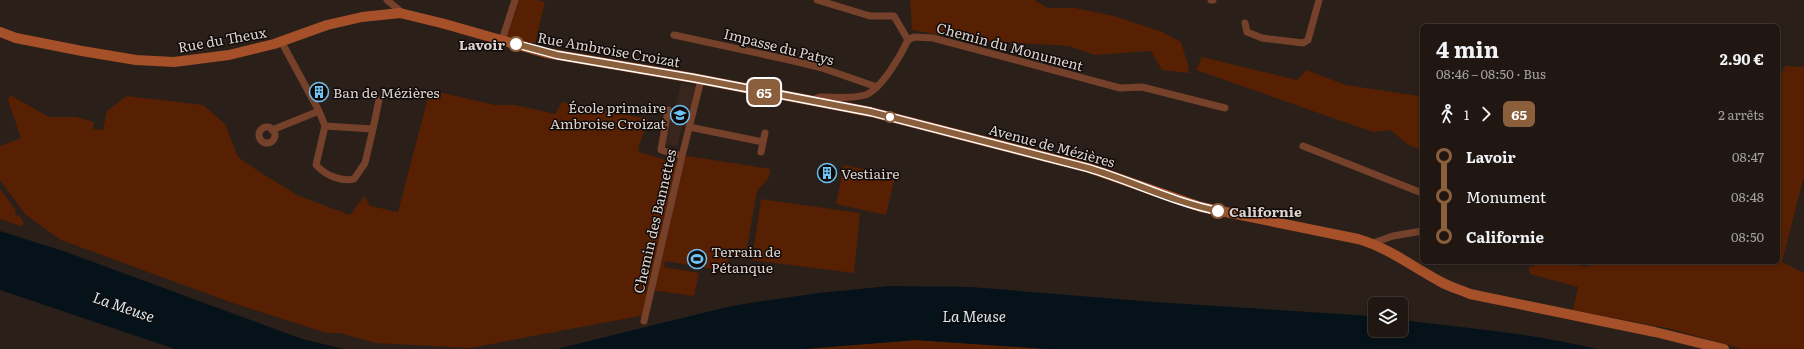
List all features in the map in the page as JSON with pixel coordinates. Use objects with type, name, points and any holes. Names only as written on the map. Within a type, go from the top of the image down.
[{"type":"main road","name":"Rue Ambroise Croizat","points":[[400,13],[546,53],[816,101]]},
{"type":"main road","name":"Rue du Theux","points":[[0,32],[16,38],[82,51],[136,60],[174,62],[229,55],[281,41],[327,25],[362,17],[400,13]]},
{"type":"main road","name":"Avenue de Mézières","points":[[816,101],[871,112],[1088,168],[1201,207],[1373,243],[1442,283],[1470,294],[1656,332],[1724,349]]},
{"type":"street","points":[[387,0],[399,10],[400,13]]},
{"type":"street","points":[[502,40],[515,0]]},
{"type":"street","points":[[816,101],[817,98],[821,97],[857,97],[866,95],[877,87],[902,52],[908,40],[894,16],[870,16],[817,0]]},
{"type":"street","points":[[1245,23],[1247,32],[1255,36],[1303,43],[1308,40],[1319,0]]},
{"type":"street","name":"Impasse du Patys","points":[[674,35],[822,68],[877,87]]},
{"type":"street","name":"Chemin du Monument","points":[[908,40],[914,37],[933,38],[1120,88],[1142,87],[1225,108]]},
{"type":"street","points":[[281,41],[319,111],[325,126],[316,165],[322,171],[345,181],[354,179],[365,163],[380,100]]},
{"type":"street","name":"Chemin des Bannettes","points":[[644,321],[701,80]]},
{"type":"street","points":[[668,110],[661,150],[682,156]]},
{"type":"street","points":[[272,130],[319,111]]},
{"type":"street","points":[[325,126],[373,129]]},
{"type":"street","points":[[689,127],[763,142]]},
{"type":"street","points":[[761,152],[765,133]]},
{"type":"street","points":[[1303,146],[1420,192]]},
{"type":"street","points":[[1373,243],[1393,236],[1420,231]]},
{"type":"shaded area","points":[[517,0],[536,0],[545,2],[535,44],[506,37]]},
{"type":"shaded area","points":[[910,0],[1034,0],[1048,8],[1075,8],[1114,16],[1162,32],[1181,42],[1189,73],[1162,70],[1151,51],[1095,55],[1069,46],[971,40],[912,30]]},
{"type":"shaded area","points":[[1202,57],[1297,80],[1306,70],[1346,85],[1419,96],[1420,149],[1409,145],[1390,130],[1373,132],[1196,70]]},
{"type":"shaded area","points":[[1804,63],[1804,176],[1782,262],[1804,273],[1804,349],[1743,349],[1667,328],[1573,310],[1578,287],[1530,274],[1529,267],[1540,264],[1579,264],[1586,267],[1593,264],[1780,264],[1780,77],[1785,66],[1803,67]]},
{"type":"shaded area","name":"École primaire Ambroise Croizat","points":[[681,83],[696,86],[688,120],[684,119],[677,147],[665,144],[671,111],[672,109],[675,109]]},
{"type":"shaded area","points":[[430,90],[495,105],[515,105],[555,114],[562,102],[648,119],[638,149],[639,152],[677,163],[687,156],[771,169],[768,179],[757,191],[745,259],[729,258],[726,271],[665,261],[664,267],[699,273],[694,296],[651,290],[645,315],[470,348],[376,343],[340,333],[327,333],[230,302],[61,240],[25,214],[0,180],[0,146],[21,138],[8,100],[10,95],[49,117],[76,117],[94,122],[93,129],[103,130],[107,111],[127,96],[203,105],[225,124],[238,157],[299,196],[350,215],[364,196],[370,206],[398,212]]},
{"type":"shaded area","points":[[844,165],[895,176],[886,215],[836,204]]},
{"type":"shaded area","points":[[0,189],[15,209],[16,216],[19,215],[24,224],[21,226],[0,219]]},
{"type":"shaded area","points":[[761,199],[860,213],[854,273],[752,260]]},
{"type":"shaded area","points":[[916,340],[1048,349],[804,349]]},
{"type":"water","name":"La Meuse","points":[[0,231],[66,252],[302,339],[344,349],[175,349],[0,290]]},
{"type":"water","name":"La Meuse","points":[[890,286],[971,287],[1154,302],[1368,316],[1368,337],[1408,337],[1408,321],[1524,335],[1573,343],[1597,349],[1048,349],[916,340],[804,349],[557,349],[727,307],[819,293]]},
{"type":"bus line","name":"65","points":[[516,44],[546,53],[693,78],[871,112],[1088,168],[1118,177],[1201,207],[1218,211]]},
{"type":"place","name":"Lavoir","points":[[516,44]]},
{"type":"place","name":"Ban de Mézières","points":[[319,92]]},
{"type":"place","name":"École primaire Ambroise Croizat","points":[[680,115]]},
{"type":"place","name":"Vestiaire","points":[[827,173]]},
{"type":"place","name":"Californie","points":[[1218,211]]},
{"type":"place","name":"Terrain de Pétanque","points":[[697,259]]}]
